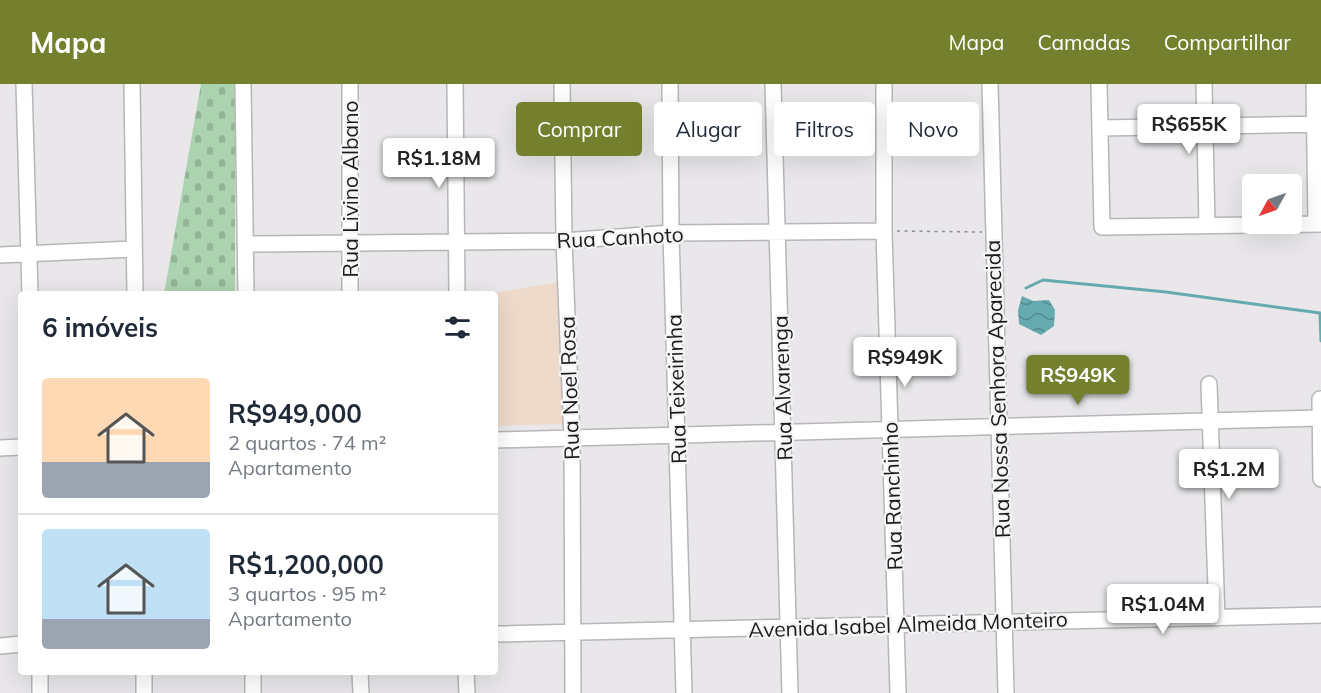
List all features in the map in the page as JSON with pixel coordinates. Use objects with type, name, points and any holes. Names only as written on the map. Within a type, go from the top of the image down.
[{"type":"street","points":[[24,84],[30,291]]},
{"type":"street","points":[[132,84],[135,291]]},
{"type":"street","points":[[243,84],[246,291]]},
{"type":"street","name":"Rua Livino Albano","points":[[350,84],[350,291]]},
{"type":"street","points":[[455,84],[457,291]]},
{"type":"street","name":"Rua Noel Rosa","points":[[562,84],[564,241],[572,439],[573,693]]},
{"type":"street","name":"Rua Teixeirinha","points":[[670,84],[671,233],[684,693]]},
{"type":"street","name":"Rua Alvarenga","points":[[773,84],[790,693]]},
{"type":"street","name":"Rua Ranchinho","points":[[884,84],[884,231],[898,693]]},
{"type":"street","name":"Rua Nossa Senhora Aparecida","points":[[990,84],[1006,693]]},
{"type":"street","points":[[1099,84],[1102,227],[1319,224],[1318,124],[1314,84]]},
{"type":"street","points":[[1204,84],[1207,225]]},
{"type":"street","points":[[1100,128],[1318,124]]},
{"type":"street","name":"Rua Canhoto","points":[[246,244],[564,241],[671,233],[884,231]]},
{"type":"street","points":[[0,255],[134,249]]},
{"type":"street","points":[[1209,384],[1217,618]]},
{"type":"street","points":[[1320,399],[1321,479]]},
{"type":"street","points":[[498,440],[1320,418]]},
{"type":"street","points":[[0,448],[18,447]]},
{"type":"street","name":"Avenida Isabel Almeida Monteiro","points":[[498,634],[788,628],[1004,620],[1321,615]]},
{"type":"street","points":[[0,646],[18,644]]},
{"type":"street","points":[[40,675],[40,693]]},
{"type":"street","points":[[144,675],[144,693]]},
{"type":"street","points":[[253,675],[253,693]]},
{"type":"street","points":[[360,675],[361,693]]},
{"type":"street","points":[[466,675],[466,693]]},
{"type":"path","points":[[884,231],[993,232]]},
{"type":"shaded area","points":[[559,282],[564,424],[498,426],[498,292]]},
{"type":"green space","points":[[201,84],[235,84],[235,291],[165,291]]},
{"type":"water","points":[[1022,296],[1033,301],[1049,300],[1055,310],[1054,326],[1041,335],[1019,324],[1018,310]]},
{"type":"waterway","points":[[1026,288],[1043,280],[1166,292],[1320,313],[1321,341]]}]
